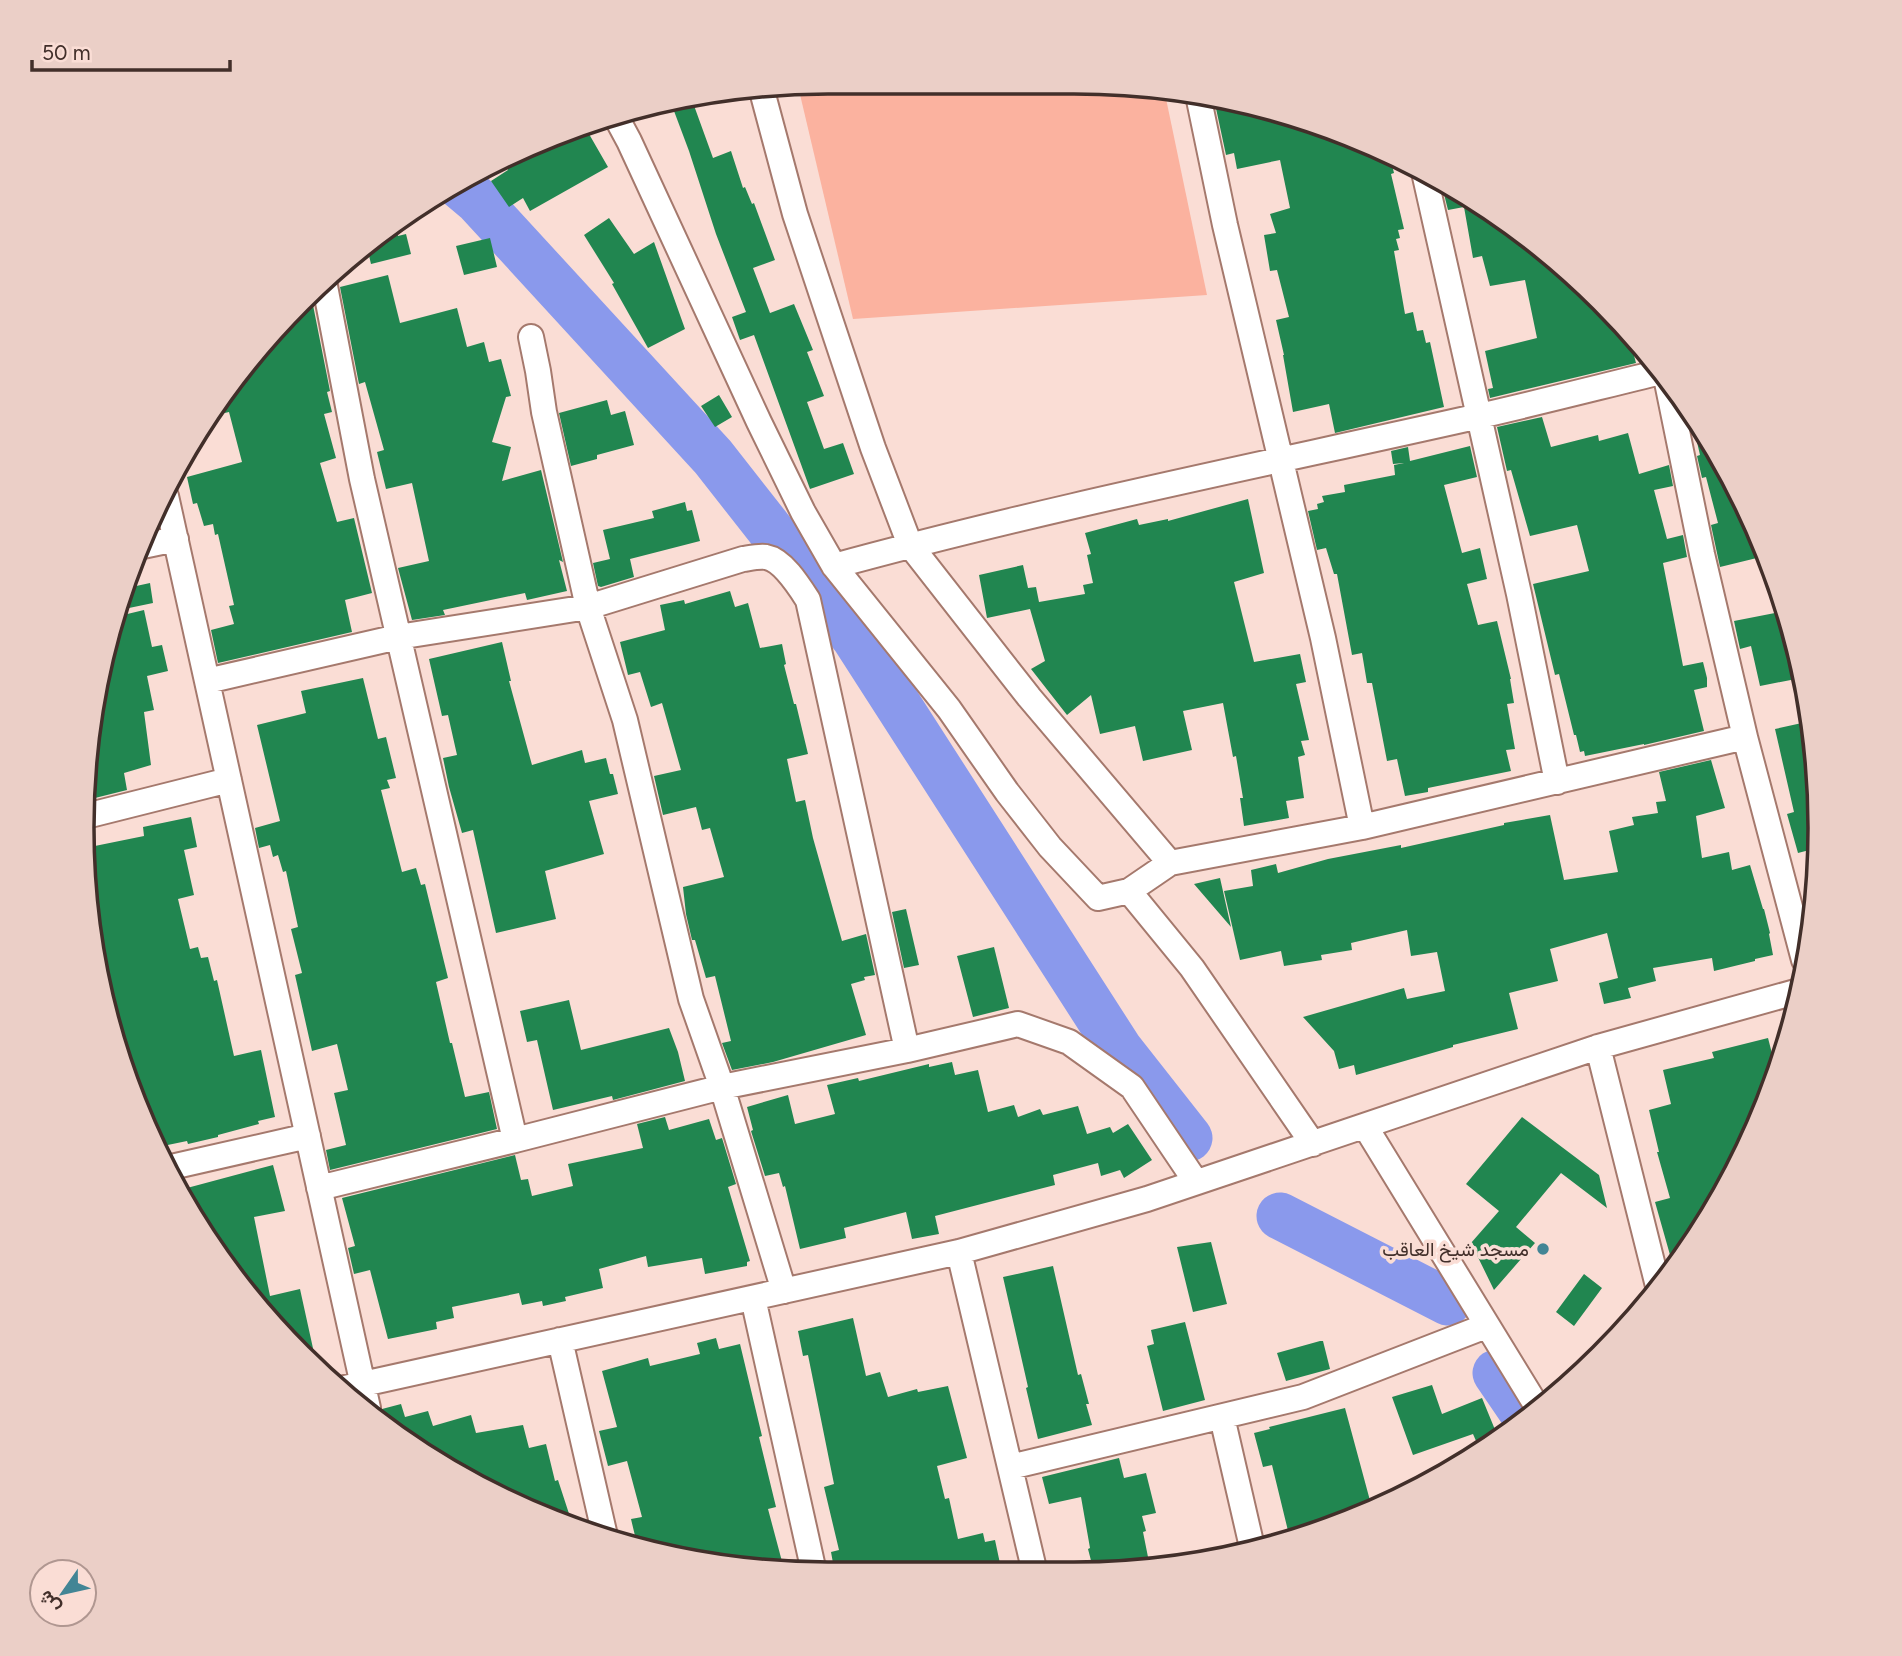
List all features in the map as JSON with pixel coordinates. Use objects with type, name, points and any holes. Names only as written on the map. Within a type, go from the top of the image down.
[{"type":"street","points":[[763,98],[795,214],[873,448],[910,545],[1028,697],[1170,863]]},
{"type":"street","points":[[1200,106],[1323,638],[1362,827]]},
{"type":"street","points":[[620,124],[764,433],[803,512],[834,566],[949,709],[1007,792],[1050,847],[1098,898],[1129,891],[1170,863],[1362,827],[1745,737]]},
{"type":"street","points":[[1427,186],[1520,594],[1557,782]]},
{"type":"street","points":[[326,293],[362,479],[515,1140]]},
{"type":"street","points":[[531,337],[544,412],[588,607],[625,720],[691,999],[722,1087],[784,1291]]},
{"type":"street","points":[[834,566],[910,545],[1651,375]]},
{"type":"street","points":[[1671,402],[1702,554],[1745,737],[1798,939]]},
{"type":"street","points":[[169,507],[308,1136],[357,1390]]},
{"type":"street","points":[[151,544],[176,539]]},
{"type":"street","points":[[207,681],[398,637],[588,607],[743,559],[767,557],[796,581],[808,600],[907,1050]]},
{"type":"street","points":[[95,814],[229,780]]},
{"type":"street","points":[[1129,891],[1192,968],[1313,1144]]},
{"type":"street","points":[[360,1392],[560,1340],[960,1252],[1147,1199],[1598,1047],[1788,994]]},
{"type":"street","points":[[319,1188],[722,1087],[907,1050],[1018,1024],[1069,1042],[1132,1087],[1196,1182]]},
{"type":"street","points":[[1598,1047],[1655,1276]]},
{"type":"street","points":[[1366,1126],[1533,1400]]},
{"type":"street","points":[[177,1166],[308,1136]]},
{"type":"street","points":[[960,1252],[1032,1562]]},
{"type":"street","points":[[753,1298],[812,1561]]},
{"type":"street","points":[[1010,1467],[1303,1397],[1486,1326]]},
{"type":"street","points":[[560,1340],[603,1526]]},
{"type":"street","points":[[1222,1417],[1250,1540]]},
{"type":"shaded area","points":[[1074,94],[1166,101],[1207,295],[853,319],[800,95]]},
{"type":"building","points":[[695,107],[713,158],[731,151],[743,188],[745,187],[752,204],[754,203],[775,260],[753,268],[770,313],[794,304],[813,350],[807,352],[824,396],[807,402],[824,449],[843,443],[854,474],[810,489],[754,335],[740,340],[732,317],[746,312],[716,234],[674,111]]},
{"type":"building","points":[[1216,109],[1310,133],[1393,168],[1394,173],[1391,174],[1404,229],[1398,230],[1400,238],[1396,239],[1399,250],[1394,251],[1405,314],[1413,312],[1417,331],[1423,330],[1426,343],[1430,342],[1444,407],[1335,433],[1329,404],[1293,412],[1276,320],[1289,317],[1277,270],[1270,271],[1264,235],[1276,233],[1270,214],[1290,208],[1280,160],[1237,169],[1234,153],[1226,155]]},
{"type":"building","points":[[589,134],[608,167],[530,211],[523,198],[509,207],[491,181],[547,150]]},
{"type":"building","points":[[1444,195],[1464,207],[1448,210]]},
{"type":"building","points":[[1464,207],[1521,246],[1558,277],[1593,309],[1625,344],[1634,354],[1636,363],[1490,398],[1488,389],[1493,388],[1485,351],[1537,338],[1525,280],[1490,286],[1482,256],[1473,258]]},
{"type":"building","points":[[609,218],[634,254],[654,242],[685,329],[648,348],[612,284],[614,283],[584,235]]},
{"type":"building","points":[[398,234],[406,234],[411,254],[371,264],[369,256]]},
{"type":"building","points":[[490,238],[497,267],[464,275],[456,246]]},
{"type":"building","points":[[388,275],[400,323],[457,308],[467,347],[484,342],[489,362],[501,359],[511,396],[506,397],[492,442],[511,447],[502,481],[541,470],[563,562],[559,560],[567,591],[527,600],[525,593],[443,610],[445,615],[412,620],[398,568],[429,561],[412,483],[386,489],[377,452],[384,450],[365,382],[359,384],[340,287]]},
{"type":"building","points":[[313,305],[330,391],[327,392],[332,412],[324,414],[336,458],[320,463],[337,522],[354,518],[372,593],[345,600],[352,632],[218,663],[211,630],[234,624],[229,606],[234,605],[218,534],[215,535],[213,524],[204,526],[197,503],[193,504],[187,477],[242,462],[229,412],[223,413],[246,381]]},
{"type":"building","points":[[719,395],[732,417],[715,427],[701,406]]},
{"type":"building","points":[[607,400],[611,415],[625,411],[634,445],[597,455],[597,459],[571,466],[559,413]]},
{"type":"building","points":[[1542,417],[1551,447],[1598,435],[1599,441],[1628,433],[1639,474],[1669,465],[1673,486],[1654,490],[1667,539],[1683,535],[1687,557],[1663,563],[1683,666],[1703,662],[1707,678],[1707,687],[1694,690],[1704,731],[1585,756],[1584,751],[1580,752],[1559,674],[1555,675],[1533,584],[1589,571],[1577,525],[1530,536],[1511,470],[1507,471],[1497,427]]},
{"type":"building","points":[[1697,441],[1732,504],[1756,558],[1720,567],[1711,525],[1718,523],[1706,477],[1702,478],[1697,456],[1700,455]]},
{"type":"building","points":[[1470,446],[1477,477],[1444,485],[1462,553],[1480,548],[1487,579],[1467,584],[1478,625],[1497,621],[1511,679],[1514,703],[1507,704],[1515,749],[1506,750],[1511,771],[1428,788],[1428,792],[1405,796],[1397,759],[1387,761],[1372,683],[1367,683],[1362,653],[1352,655],[1337,574],[1334,574],[1326,548],[1317,550],[1308,511],[1318,509],[1317,504],[1324,502],[1322,496],[1345,492],[1344,485],[1395,475],[1394,465],[1404,463],[1393,464],[1391,451],[1408,447],[1410,461]]},
{"type":"building","points":[[1248,499],[1264,573],[1234,582],[1254,662],[1300,654],[1306,682],[1296,684],[1309,740],[1301,741],[1305,755],[1298,757],[1304,798],[1286,801],[1289,818],[1244,826],[1240,798],[1243,798],[1236,756],[1233,757],[1223,703],[1183,711],[1192,750],[1143,761],[1135,726],[1100,734],[1091,695],[1067,715],[1031,669],[1045,661],[1030,609],[987,618],[979,575],[1023,565],[1028,588],[1036,587],[1039,602],[1085,594],[1083,585],[1093,583],[1087,555],[1091,554],[1085,533],[1137,519],[1139,525],[1168,521]]},
{"type":"building","points":[[685,502],[687,511],[692,510],[700,541],[630,559],[634,577],[598,586],[593,563],[610,559],[603,530],[654,518],[652,511]]},
{"type":"building","points":[[150,583],[153,603],[129,608],[135,586]]},
{"type":"building","points":[[730,591],[735,607],[748,603],[760,648],[782,644],[784,665],[808,754],[787,759],[796,802],[805,800],[842,941],[866,934],[875,975],[851,984],[866,1035],[773,1062],[732,1070],[722,1043],[731,1041],[715,976],[706,978],[695,940],[692,940],[683,887],[724,877],[710,828],[702,830],[696,807],[663,815],[654,776],[681,770],[662,703],[651,707],[640,672],[628,675],[620,642],[665,630],[660,605],[684,600],[685,604]]},
{"type":"building","points":[[144,610],[152,647],[162,645],[168,671],[147,676],[154,710],[144,712],[151,765],[124,773],[127,790],[95,798],[101,732],[126,614]]},
{"type":"building","points":[[1775,613],[1792,680],[1760,686],[1751,646],[1740,649],[1734,621]]},
{"type":"building","points":[[502,642],[509,681],[532,765],[582,750],[585,763],[606,758],[618,794],[589,801],[604,854],[545,871],[556,919],[496,933],[473,830],[462,833],[449,787],[443,758],[457,755],[448,715],[442,716],[429,659]]},
{"type":"building","points":[[363,678],[378,739],[386,737],[396,778],[387,780],[390,788],[381,790],[402,872],[416,868],[421,885],[425,884],[448,978],[436,982],[465,1097],[489,1092],[497,1129],[330,1170],[326,1150],[346,1145],[334,1093],[348,1090],[337,1044],[312,1051],[295,975],[302,973],[291,929],[298,927],[286,871],[283,872],[278,855],[273,857],[270,845],[259,848],[255,828],[280,821],[257,725],[306,713],[301,691]]},
{"type":"building","points":[[1800,724],[1808,828],[1807,851],[1798,853],[1787,814],[1794,812],[1775,729]]},
{"type":"building","points":[[1711,760],[1725,808],[1696,816],[1702,858],[1729,852],[1732,870],[1750,865],[1764,909],[1773,955],[1714,971],[1712,958],[1653,968],[1656,981],[1628,988],[1631,998],[1604,1004],[1599,983],[1618,978],[1607,933],[1550,949],[1558,981],[1509,993],[1518,1029],[1453,1045],[1356,1075],[1354,1065],[1339,1069],[1334,1051],[1303,1017],[1404,988],[1407,999],[1445,991],[1437,952],[1411,956],[1407,930],[1351,943],[1352,950],[1321,955],[1322,960],[1284,966],[1281,951],[1240,960],[1224,891],[1253,886],[1251,870],[1276,864],[1278,873],[1328,859],[1401,845],[1401,848],[1504,823],[1550,815],[1564,880],[1618,872],[1609,831],[1634,825],[1632,817],[1658,813],[1656,802],[1666,801],[1659,772]]},
{"type":"building","points":[[191,817],[197,847],[184,850],[194,895],[178,899],[190,949],[198,947],[201,958],[208,957],[214,981],[217,980],[234,1056],[261,1050],[275,1117],[218,1137],[188,1144],[187,1141],[167,1145],[150,1109],[119,1018],[101,924],[95,846],[144,836],[143,827]]},
{"type":"building","points":[[1220,878],[1231,927],[1194,884]]},
{"type":"building","points":[[906,909],[919,965],[904,968],[892,912]]},
{"type":"building","points":[[994,947],[1009,1008],[973,1017],[957,956]]},
{"type":"building","points":[[569,1000],[581,1050],[669,1028],[685,1081],[613,1100],[612,1096],[553,1110],[537,1040],[527,1042],[520,1011]]},
{"type":"building","points":[[1768,1038],[1772,1054],[1752,1109],[1732,1152],[1709,1195],[1670,1255],[1655,1202],[1670,1198],[1649,1110],[1671,1104],[1663,1070],[1714,1058],[1712,1052]]},
{"type":"building","points":[[952,1062],[955,1075],[978,1070],[988,1112],[1014,1105],[1018,1117],[1040,1109],[1043,1115],[1078,1106],[1087,1134],[1110,1127],[1113,1133],[1128,1124],[1152,1160],[1124,1178],[1120,1170],[1101,1176],[1098,1163],[1053,1175],[1055,1185],[935,1216],[939,1234],[912,1239],[906,1212],[844,1228],[846,1238],[800,1249],[785,1186],[783,1187],[779,1173],[765,1176],[751,1131],[753,1130],[747,1107],[788,1095],[795,1124],[835,1114],[827,1085],[858,1078],[859,1081],[929,1064],[929,1067]]},
{"type":"building","points":[[665,1117],[669,1130],[709,1119],[716,1140],[722,1138],[736,1184],[728,1187],[750,1261],[747,1266],[705,1274],[702,1258],[648,1267],[646,1256],[599,1269],[603,1288],[565,1297],[566,1301],[543,1306],[542,1301],[522,1305],[519,1293],[452,1307],[454,1318],[436,1322],[437,1329],[388,1339],[370,1270],[354,1274],[348,1248],[355,1246],[342,1198],[515,1155],[521,1180],[528,1179],[532,1196],[573,1186],[568,1164],[643,1148],[637,1124]]},
{"type":"building","points":[[1522,1117],[1599,1175],[1607,1208],[1561,1173],[1516,1227],[1535,1243],[1494,1290],[1471,1243],[1499,1211],[1466,1184]]},
{"type":"building","points":[[273,1165],[285,1211],[254,1217],[270,1296],[300,1289],[314,1351],[246,1275],[218,1236],[189,1187]]},
{"type":"building","points":[[1211,1242],[1227,1304],[1193,1312],[1177,1247]]},
{"type":"building","points":[[1053,1266],[1092,1425],[1038,1439],[1003,1277]]},
{"type":"building","points":[[1584,1274],[1602,1288],[1574,1326],[1556,1312]]},
{"type":"building","points":[[853,1318],[866,1376],[880,1372],[888,1397],[917,1389],[918,1392],[948,1386],[967,1458],[937,1466],[945,1499],[949,1498],[958,1539],[983,1533],[985,1542],[995,1540],[1000,1562],[833,1562],[831,1552],[839,1550],[824,1487],[834,1484],[808,1355],[803,1356],[798,1331]]},
{"type":"building","points":[[1185,1322],[1205,1400],[1163,1411],[1147,1346],[1154,1344],[1151,1330]]},
{"type":"building","points":[[716,1338],[719,1349],[740,1344],[776,1507],[768,1509],[782,1560],[732,1555],[635,1536],[631,1519],[642,1517],[627,1461],[608,1466],[599,1431],[617,1427],[602,1371],[648,1358],[650,1366],[700,1354],[697,1343]]},
{"type":"building","points":[[1323,1341],[1330,1369],[1286,1381],[1277,1353]]},
{"type":"building","points":[[1432,1385],[1442,1414],[1482,1398],[1495,1429],[1476,1441],[1473,1434],[1413,1455],[1392,1397]]},
{"type":"building","points":[[401,1404],[405,1417],[428,1411],[433,1426],[471,1415],[476,1433],[523,1425],[529,1448],[546,1444],[555,1481],[558,1480],[569,1514],[504,1486],[461,1463],[420,1438],[382,1409]]},
{"type":"building","points":[[1345,1408],[1370,1499],[1288,1530],[1272,1465],[1263,1467],[1254,1433],[1270,1429],[1269,1427]]},
{"type":"building","points":[[1119,1458],[1124,1478],[1146,1473],[1156,1513],[1142,1516],[1148,1557],[1091,1561],[1081,1497],[1049,1504],[1042,1477]]},
{"type":"waterway","points":[[466,191],[713,457],[855,638],[1119,1049],[1189,1138]]},
{"type":"waterway","points":[[1280,1216],[1448,1302]]},
{"type":"waterway","points":[[1496,1373],[1521,1410]]},
{"type":"place","name":"مسجد شيخ العاقب","points":[[1543,1249]]}]
